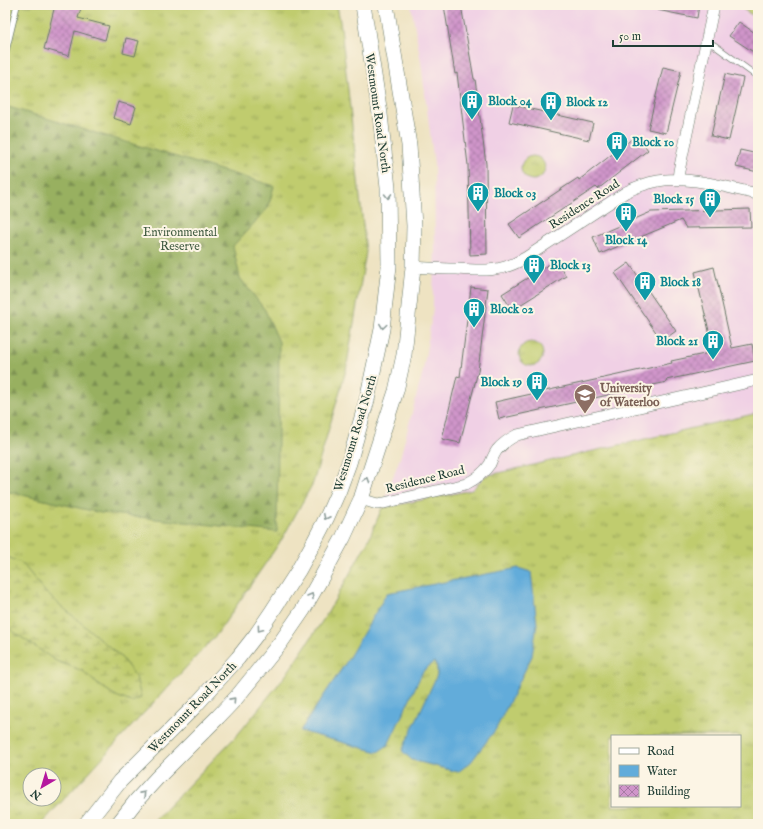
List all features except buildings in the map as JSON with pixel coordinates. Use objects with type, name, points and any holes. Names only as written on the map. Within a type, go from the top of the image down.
[{"type":"main road","name":"Westmount Road North","points":[[86,824],[120,781],[217,683],[264,624],[298,571],[327,517],[339,490],[367,400],[382,329],[389,266],[388,188],[380,114],[362,5]]},
{"type":"main road","name":"Westmount Road North","points":[[118,824],[157,778],[236,698],[281,642],[303,610],[320,580],[343,538],[361,499],[396,391],[404,355],[413,266],[414,226],[409,145],[386,5]]},
{"type":"street","points":[[678,179],[714,5]]},
{"type":"street","name":"Residence Road","points":[[413,266],[482,271],[503,268],[525,258],[632,189],[658,181],[678,179],[758,194]]},
{"type":"street","name":"Residence Road","points":[[361,499],[378,504],[466,484],[483,473],[502,445],[517,435],[758,380]]},
{"type":"lane","points":[[5,55],[17,5]]},
{"type":"lane","points":[[706,44],[714,46],[758,77]]},
{"type":"shaded area","name":"University of Waterloo","points":[[411,5],[758,5],[758,824],[151,824],[239,733],[286,675],[327,614],[368,541],[400,458],[423,371],[433,308],[435,250],[434,164],[421,62]]},
{"type":"green space","name":"Environmental Reserve","points":[[5,5],[337,5],[341,27],[366,252],[346,370],[313,483],[282,539],[217,634],[62,801],[62,767],[22,767],[22,807],[57,807],[41,824],[5,824]]},
{"type":"green space","points":[[737,5],[758,5],[758,19]]},
{"type":"green space","points":[[5,106],[274,186],[268,208],[233,246],[240,278],[265,310],[279,342],[277,532],[101,513],[5,491]]},
{"type":"green space","points":[[533,156],[541,160],[545,168],[541,176],[533,180],[525,176],[521,168],[525,160]]},
{"type":"green space","points":[[531,342],[540,345],[543,354],[540,363],[531,366],[522,363],[519,354],[522,345]]},
{"type":"green space","points":[[758,413],[758,824],[151,824],[239,733],[286,675],[327,614],[368,541],[382,508],[472,490],[485,476]],"holes":[[[532,656],[458,772],[412,760],[437,675],[437,667],[434,662],[423,671],[300,731],[345,664]]]},
{"type":"green space","points":[[5,556],[22,563],[46,593],[120,656],[136,677],[141,698],[131,702],[116,696],[96,683],[83,671],[56,661],[5,626]]},
{"type":"water","points":[[518,568],[531,572],[537,624],[532,656],[496,729],[471,762],[458,772],[412,760],[402,751],[437,675],[437,667],[434,662],[423,671],[388,745],[378,752],[300,731],[345,664],[387,593]]},
{"type":"place","name":"Block 04","points":[[472,120]]},
{"type":"place","name":"Block 12","points":[[551,122]]},
{"type":"place","name":"Block 10","points":[[617,162]]},
{"type":"place","name":"Block 03","points":[[478,212]]},
{"type":"place","name":"Block 15","points":[[710,218]]},
{"type":"place","name":"Block 14","points":[[626,232]]},
{"type":"place","name":"Block 13","points":[[534,284]]},
{"type":"place","name":"Block 18","points":[[645,302]]},
{"type":"place","name":"Block 02","points":[[474,328]]},
{"type":"place","name":"Block 21","points":[[713,360]]},
{"type":"place","name":"Block 19","points":[[537,402]]},
{"type":"place","name":"University of Waterloo","points":[[585,414]]}]
